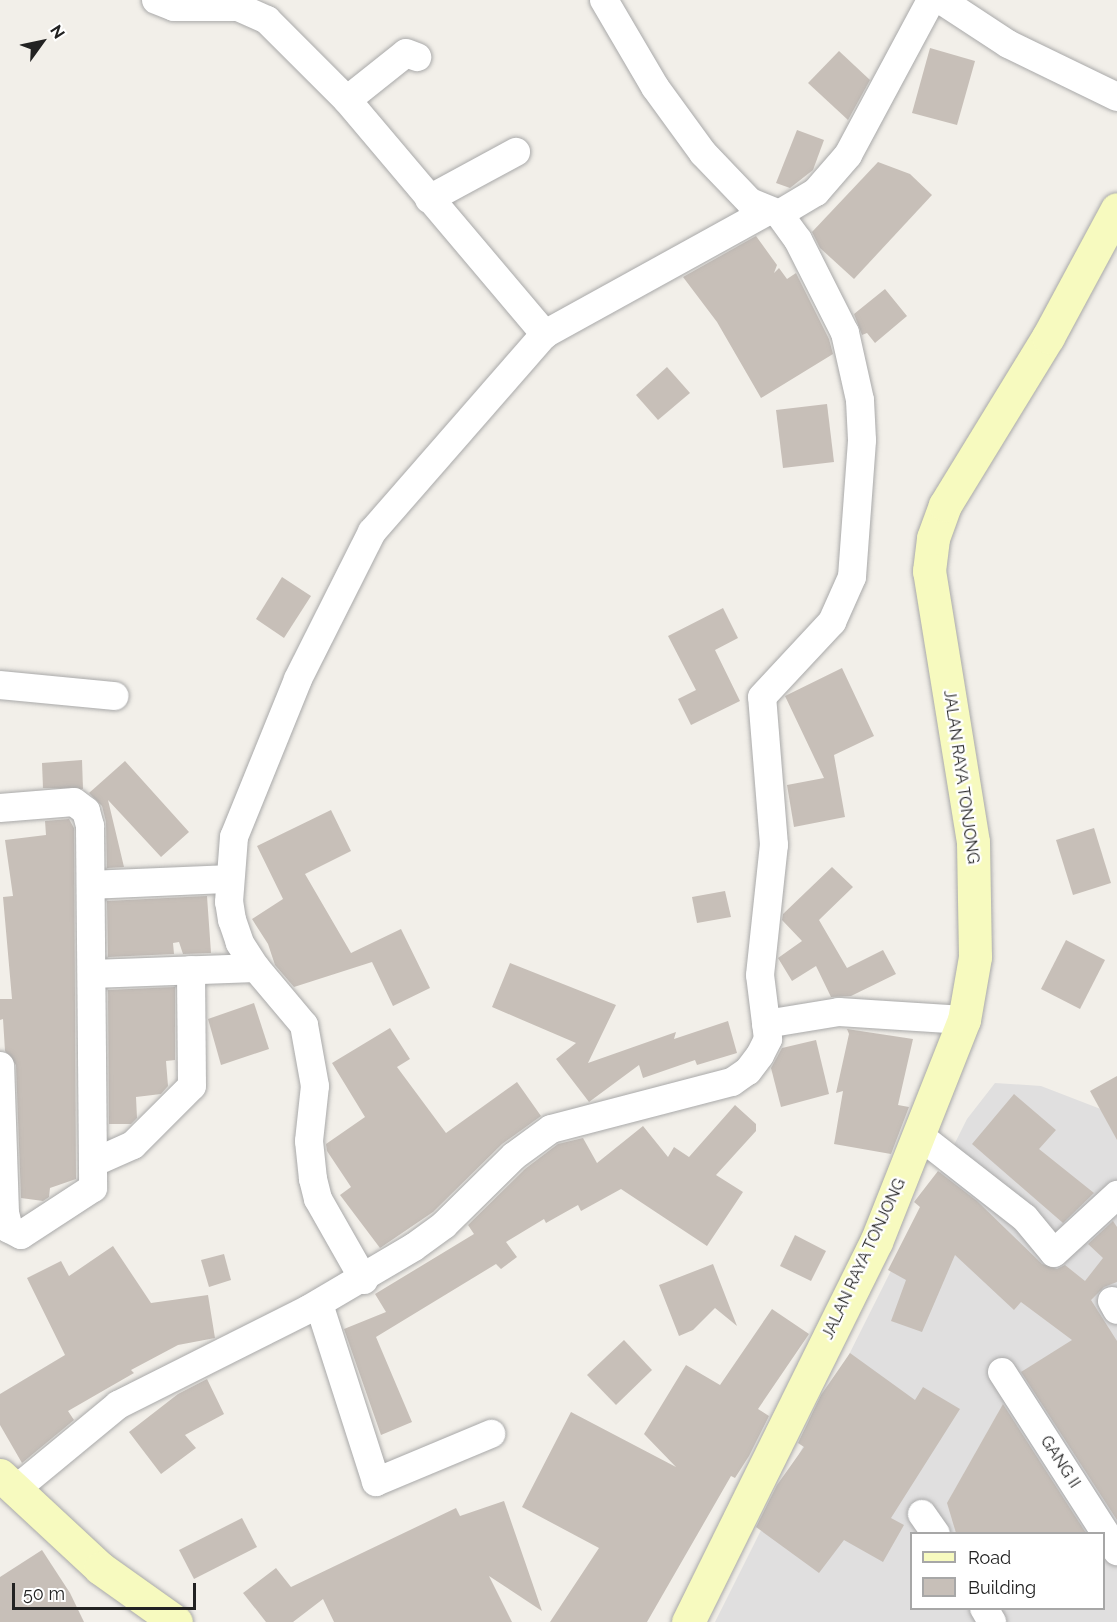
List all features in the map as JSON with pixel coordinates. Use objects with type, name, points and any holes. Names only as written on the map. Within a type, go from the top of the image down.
[{"type":"main road","name":"JALAN RAYA TONJONG","points":[[688,1622],[876,1242],[920,1136],[964,1020],[975,957],[974,853],[929,571],[933,538],[945,505],[1048,337],[1117,209]]},
{"type":"main road","points":[[7,1483],[100,1568],[171,1621]]},
{"type":"street","points":[[156,0],[174,7],[257,6],[267,20],[347,100],[545,334]]},
{"type":"street","points":[[7,1483],[118,1405],[364,1280],[444,1225],[514,1156],[551,1129],[732,1082],[748,1071],[768,1039],[760,975],[774,846],[762,698],[832,622],[852,577],[862,440],[860,400],[845,333],[817,275],[772,213],[750,202],[704,153],[654,87],[604,0]]},
{"type":"street","points":[[364,1280],[318,1199],[313,1179],[309,1141],[315,1086],[304,1025],[256,968],[240,943],[232,920],[229,879],[234,837],[298,679],[372,532],[545,334],[772,213],[816,192],[848,155],[931,0]]},
{"type":"street","points":[[941,0],[1008,44],[1117,97]]},
{"type":"street","points":[[347,100],[406,53],[417,57]]},
{"type":"street","points":[[429,199],[516,152]]},
{"type":"street","points":[[0,685],[114,696]]},
{"type":"street","points":[[0,807],[74,802],[86,811],[90,826],[95,1162],[93,1188],[21,1235],[9,1229],[5,1213],[0,1066]]},
{"type":"street","points":[[91,885],[229,879]]},
{"type":"street","points":[[92,974],[256,968]]},
{"type":"street","points":[[95,1162],[133,1145],[192,1086],[191,970]]},
{"type":"street","points":[[766,1024],[839,1012],[964,1020]]},
{"type":"street","points":[[920,1136],[1025,1218],[1054,1253],[1117,1195]]},
{"type":"street","points":[[319,1304],[376,1482],[491,1434]]},
{"type":"street","name":"GANG II","points":[[1002,1372],[1105,1532]]},
{"type":"street","name":"GANG II","points":[[1105,1532],[1117,1551]]},
{"type":"shaded area","points":[[995,1083],[1041,1086],[1111,1113],[1117,1111],[1117,1622],[715,1622],[967,1119]]},
{"type":"building","points":[[930,48],[975,61],[957,125],[912,113]]},
{"type":"building","points":[[839,51],[870,80],[848,120],[808,83]]},
{"type":"building","points":[[797,130],[824,140],[813,170],[790,188],[776,183]]},
{"type":"building","points":[[878,162],[910,174],[932,195],[854,279],[820,248],[812,232]]},
{"type":"building","points":[[756,236],[777,265],[774,273],[779,268],[787,279],[796,273],[829,339],[833,354],[761,398],[717,322],[683,277]]},
{"type":"building","points":[[885,289],[907,316],[875,343],[867,333],[862,335],[854,314]]},
{"type":"building","points":[[667,367],[690,393],[658,420],[636,395]]},
{"type":"building","points":[[827,404],[834,462],[783,468],[776,410]]},
{"type":"building","points":[[282,577],[311,596],[284,638],[256,619]]},
{"type":"building","points":[[723,608],[738,638],[715,650],[740,701],[691,725],[678,699],[696,690],[668,636]]},
{"type":"building","points":[[842,668],[874,736],[834,755],[845,817],[794,827],[787,785],[824,778],[785,696]]},
{"type":"building","points":[[82,760],[83,789],[43,788],[42,763]]},
{"type":"building","points":[[125,761],[189,832],[161,857],[108,800],[124,867],[107,868],[106,822],[102,806],[89,793]]},
{"type":"building","points":[[331,810],[351,851],[305,874],[351,953],[401,929],[430,988],[393,1006],[372,962],[294,987],[275,965],[268,944],[252,919],[283,899],[257,846]]},
{"type":"building","points":[[69,819],[74,828],[76,1179],[50,1188],[49,1197],[43,1201],[21,1198],[16,1065],[5,1051],[3,1019],[0,1020],[0,999],[12,999],[3,897],[13,896],[5,840],[46,835],[45,821]]},
{"type":"building","points":[[1094,828],[1111,883],[1073,895],[1056,840]]},
{"type":"building","points":[[832,867],[853,887],[819,920],[847,968],[883,950],[896,974],[851,996],[831,997],[816,966],[792,981],[778,958],[802,941],[782,920],[783,914]]},
{"type":"building","points":[[725,891],[731,917],[697,923],[692,897]]},
{"type":"building","points":[[207,896],[211,953],[183,954],[179,942],[173,943],[174,954],[108,957],[107,901]]},
{"type":"building","points":[[1066,940],[1105,960],[1080,1009],[1041,989]]},
{"type":"building","points":[[510,963],[616,1005],[588,1063],[676,1032],[674,1039],[728,1021],[737,1053],[697,1065],[695,1060],[643,1078],[639,1065],[589,1102],[556,1059],[576,1043],[492,1007]]},
{"type":"building","points":[[175,987],[175,1060],[166,1061],[168,1086],[161,1094],[136,1097],[137,1118],[131,1124],[109,1124],[108,990]]},
{"type":"building","points":[[254,1003],[269,1049],[221,1065],[208,1019]]},
{"type":"building","points":[[390,1028],[410,1059],[397,1067],[446,1133],[517,1082],[541,1116],[502,1144],[433,1212],[380,1248],[340,1195],[351,1187],[327,1151],[326,1144],[365,1117],[332,1063]]},
{"type":"building","points":[[847,1029],[913,1039],[898,1105],[909,1107],[891,1154],[834,1144],[843,1091],[836,1093],[849,1034]]},
{"type":"building","points":[[816,1040],[829,1094],[781,1107],[771,1068],[782,1048]]},
{"type":"building","points":[[1117,1076],[1117,1140],[1090,1091]]},
{"type":"building","points":[[1014,1094],[1056,1130],[1039,1149],[1094,1193],[1063,1223],[972,1144]]},
{"type":"building","points":[[735,1105],[756,1124],[756,1131],[716,1175],[743,1192],[707,1246],[621,1189],[581,1211],[578,1205],[546,1223],[544,1219],[506,1242],[517,1257],[501,1269],[496,1264],[376,1337],[412,1422],[381,1435],[344,1329],[386,1312],[375,1294],[474,1234],[468,1225],[525,1169],[558,1144],[583,1138],[597,1163],[643,1126],[668,1157],[674,1147],[689,1157]]},
{"type":"building","points":[[938,1171],[977,1201],[1042,1264],[1057,1269],[1065,1265],[1085,1281],[1103,1258],[1088,1244],[1113,1221],[1117,1227],[1117,1282],[1104,1287],[1091,1300],[1117,1341],[1117,1520],[1021,1372],[1072,1340],[1021,1302],[1014,1310],[955,1255],[922,1332],[891,1321],[906,1280],[888,1270],[920,1207],[914,1202]]},
{"type":"building","points":[[795,1235],[826,1251],[811,1281],[780,1266]]},
{"type":"building","points":[[113,1246],[151,1303],[208,1295],[215,1338],[178,1345],[131,1370],[134,1373],[68,1411],[74,1420],[22,1463],[0,1425],[0,1394],[65,1355],[27,1278],[61,1261],[69,1276]]},
{"type":"building","points":[[224,1254],[231,1280],[209,1287],[201,1260]]},
{"type":"building","points":[[713,1264],[737,1326],[715,1308],[693,1330],[679,1336],[659,1285]]},
{"type":"building","points":[[772,1309],[809,1334],[758,1409],[769,1416],[749,1456],[735,1478],[731,1476],[647,1622],[550,1622],[599,1548],[522,1507],[571,1412],[676,1467],[644,1434],[686,1365],[720,1385]]},
{"type":"building","points":[[624,1340],[652,1370],[616,1405],[587,1375]]},
{"type":"building","points":[[850,1353],[915,1400],[923,1387],[960,1409],[891,1518],[904,1525],[883,1562],[844,1540],[819,1573],[756,1527],[777,1485],[804,1447],[798,1443],[821,1395]]},
{"type":"building","points":[[207,1379],[224,1414],[185,1435],[196,1448],[161,1474],[129,1432],[178,1394]]},
{"type":"building","points":[[1003,1404],[1085,1532],[956,1532],[947,1503]]},
{"type":"building","points":[[504,1501],[542,1611],[489,1576],[512,1622],[334,1622],[323,1599],[293,1622],[266,1622],[243,1593],[276,1568],[291,1587],[456,1508],[460,1516]]},
{"type":"building","points":[[242,1518],[257,1547],[194,1579],[179,1550]]},
{"type":"building","points":[[42,1550],[70,1593],[84,1622],[0,1622],[0,1577]]}]
